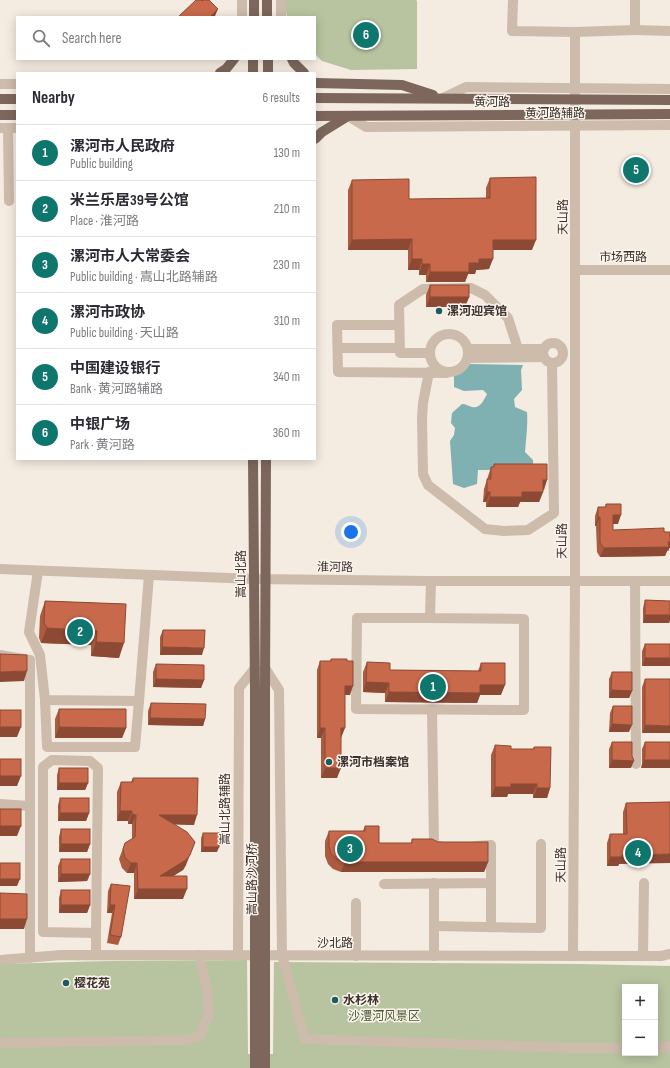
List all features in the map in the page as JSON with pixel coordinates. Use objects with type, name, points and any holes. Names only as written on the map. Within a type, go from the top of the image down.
[{"type":"main road","points":[[222,72],[233,60]]},
{"type":"main road","points":[[253,60],[253,72]]},
{"type":"main road","points":[[268,60],[268,72]]},
{"type":"main road","points":[[292,60],[303,72]]},
{"type":"main road","points":[[316,83],[402,85],[443,98]]},
{"type":"main road","name":"黄河路","points":[[316,98],[443,98],[576,94],[670,100]]},
{"type":"main road","points":[[0,99],[16,99]]},
{"type":"main road","name":"黄河路","points":[[316,116],[670,114]]},
{"type":"main road","points":[[0,115],[16,115]]},
{"type":"main road","points":[[316,138],[322,132],[348,116]]},
{"type":"main road","name":"嵩山北路","points":[[253,460],[254,579],[260,668]]},
{"type":"main road","name":"嵩山北路","points":[[260,690],[265,579],[266,460]]},
{"type":"main road","name":"嵩山路沙河桥","points":[[255,1068],[260,690]]},
{"type":"main road","name":"嵩山路沙河桥","points":[[260,690],[265,1068]]},
{"type":"street","points":[[242,0],[242,16]]},
{"type":"street","points":[[281,0],[281,16]]},
{"type":"street","points":[[513,0],[512,31],[670,31]]},
{"type":"street","points":[[635,0],[635,30]]},
{"type":"street","name":"天山路","points":[[573,956],[576,351],[575,32]]},
{"type":"street","points":[[0,84],[16,84]]},
{"type":"street","name":"黄河路辅路","points":[[576,94],[670,89]]},
{"type":"street","name":"黄河路辅路","points":[[348,116],[366,127],[670,125]]},
{"type":"street","points":[[8,128],[9,201]]},
{"type":"street","name":"市场西路","points":[[576,270],[670,270]]},
{"type":"street","points":[[430,353],[400,353],[399,305],[423,289],[471,288],[485,295],[508,318],[518,349]]},
{"type":"street","points":[[399,325],[337,325],[338,372],[429,372],[447,372],[452,372],[462,368],[468,354],[464,340],[455,334],[444,334],[432,343],[430,353],[433,364],[441,371],[447,372]]},
{"type":"street","points":[[429,372],[422,403],[422,474],[428,485],[485,529],[504,531],[528,530],[554,513],[547,356],[547,345],[552,342],[557,343],[561,346],[563,351],[563,356],[555,363],[547,356],[518,349],[468,354]]},
{"type":"street","points":[[338,348],[400,348]]},
{"type":"street","points":[[563,351],[576,351]]},
{"type":"street","points":[[468,354],[547,356]]},
{"type":"street","name":"淮河路","points":[[0,569],[254,579],[431,581],[670,580]]},
{"type":"street","points":[[38,571],[29,632],[40,655],[45,700],[47,747],[135,747],[149,575]]},
{"type":"street","points":[[430,618],[431,581]]},
{"type":"street","points":[[635,581],[636,764]]},
{"type":"street","points":[[356,618],[430,618],[524,619],[524,710],[356,709],[356,618]]},
{"type":"street","points":[[0,655],[30,660],[30,958]]},
{"type":"street","points":[[260,668],[279,690],[282,956],[305,1039],[575,1048],[622,1048]]},
{"type":"street","name":"嵩山北路辅路","points":[[238,956],[239,688],[260,668]]},
{"type":"street","points":[[45,700],[139,701]]},
{"type":"street","points":[[432,710],[434,846],[448,846]]},
{"type":"street","points":[[96,933],[43,932],[42,767],[52,760],[90,761],[98,768],[96,955]]},
{"type":"street","points":[[0,804],[29,806]]},
{"type":"street","points":[[434,926],[541,928],[541,844]]},
{"type":"street","points":[[470,846],[491,846],[491,927]]},
{"type":"street","points":[[434,883],[434,956]]},
{"type":"street","points":[[384,884],[491,883]]},
{"type":"street","points":[[643,956],[644,883]]},
{"type":"street","points":[[356,903],[356,956]]},
{"type":"street","name":"沙北路","points":[[0,960],[61,955],[661,956],[670,954]]},
{"type":"street","points":[[0,1043],[188,1040],[200,1036],[209,1014],[206,984],[199,955]]},
{"type":"street","points":[[658,1048],[670,1046]]},
{"type":"green space","points":[[284,0],[416,0],[417,69],[351,70],[322,61],[316,55],[316,16],[287,16]]},
{"type":"green space","name":"沙澧河风景区","points":[[247,960],[248,1054],[273,1054],[274,962],[670,966],[670,1068],[0,1068],[0,964],[108,961]]},
{"type":"water","points":[[470,364],[523,365],[521,370],[522,390],[514,399],[515,407],[527,412],[525,452],[533,460],[533,470],[478,470],[477,484],[464,488],[453,484],[450,441],[454,435],[455,428],[451,423],[452,413],[462,404],[477,407],[485,399],[487,394],[483,390],[464,391],[454,387],[454,374],[464,371]]},
{"type":"building","points":[[196,0],[209,0],[218,9],[211,16],[179,16]]},
{"type":"building","points":[[536,177],[536,240],[493,240],[493,259],[479,259],[479,263],[469,263],[469,272],[430,272],[430,264],[422,264],[422,259],[412,259],[412,239],[352,240],[352,180],[409,179],[409,199],[490,198],[490,178]]},
{"type":"building","points":[[430,285],[469,285],[469,297],[430,297]]},
{"type":"building","points":[[494,464],[547,464],[547,480],[543,480],[543,492],[522,492],[522,497],[490,497],[490,492],[487,492],[487,479],[491,479],[491,467],[494,467]]},
{"type":"building","points":[[606,504],[621,504],[621,515],[613,515],[613,530],[664,528],[664,532],[670,532],[670,542],[668,542],[669,547],[604,548],[600,543],[600,517],[598,517],[598,507],[606,507]]},
{"type":"building","points":[[645,600],[670,601],[670,615],[645,615]]},
{"type":"building","points":[[45,601],[126,604],[124,643],[96,642],[97,631],[47,628],[44,623]]},
{"type":"building","points":[[163,630],[205,630],[204,648],[162,647]]},
{"type":"building","points":[[645,644],[670,644],[670,658],[645,658]]},
{"type":"building","points":[[0,654],[27,655],[27,671],[0,672]]},
{"type":"building","points":[[331,659],[347,659],[347,661],[353,661],[353,686],[345,686],[345,728],[341,728],[341,768],[325,768],[325,728],[320,728],[320,661],[331,661]]},
{"type":"building","points":[[367,662],[390,663],[390,670],[481,671],[481,663],[505,663],[505,685],[480,685],[480,693],[389,692],[389,683],[366,682]]},
{"type":"building","points":[[156,664],[204,665],[204,680],[156,679]]},
{"type":"building","points":[[612,672],[632,672],[632,691],[611,690]]},
{"type":"building","points":[[645,679],[670,679],[670,726],[645,725]]},
{"type":"building","points":[[151,703],[206,704],[205,719],[150,718]]},
{"type":"building","points":[[613,706],[632,706],[632,725],[612,724]]},
{"type":"building","points":[[59,709],[126,709],[126,728],[59,727]]},
{"type":"building","points":[[0,710],[21,710],[21,727],[0,727]]},
{"type":"building","points":[[612,742],[632,742],[632,756],[634,761],[612,760]]},
{"type":"building","points":[[645,742],[670,742],[670,760],[644,760]]},
{"type":"building","points":[[495,745],[511,746],[511,749],[551,747],[550,788],[537,788],[537,784],[511,784],[511,787],[495,787]]},
{"type":"building","points":[[0,759],[21,759],[21,776],[0,776]]},
{"type":"building","points":[[59,768],[88,768],[88,783],[59,783]]},
{"type":"building","points":[[133,778],[198,778],[197,815],[159,815],[187,832],[195,842],[190,855],[186,860],[160,876],[187,876],[187,889],[138,889],[137,863],[131,863],[125,858],[123,849],[125,843],[135,837],[136,815],[132,814],[132,811],[120,811],[121,782],[133,782]]},
{"type":"building","points":[[60,798],[89,798],[89,813],[60,813]]},
{"type":"building","points":[[670,802],[670,854],[622,855],[622,857],[610,857],[610,834],[627,834],[626,803]]},
{"type":"building","points":[[0,809],[21,809],[21,826],[0,826]]},
{"type":"building","points":[[365,826],[379,826],[379,843],[412,843],[412,839],[432,839],[438,842],[488,842],[488,862],[345,862],[337,859],[331,854],[329,846],[329,831],[365,831]]},
{"type":"building","points":[[61,829],[90,829],[90,844],[61,844]]},
{"type":"building","points":[[203,833],[219,833],[219,847],[203,847]]},
{"type":"building","points":[[61,859],[90,859],[90,874],[61,874]]},
{"type":"building","points":[[0,863],[20,863],[20,879],[0,879]]},
{"type":"building","points":[[111,884],[130,886],[121,937],[110,935],[115,905],[110,905]]},
{"type":"building","points":[[61,890],[90,890],[90,905],[61,905]]},
{"type":"building","points":[[0,893],[27,894],[27,919],[0,919]]},
{"type":"place","name":"中银广场","points":[[366,35]]},
{"type":"place","name":"中国建设银行","points":[[636,170]]},
{"type":"place","name":"漯河迎宾馆","points":[[439,311]]},
{"type":"place","name":"米兰乐居39号公馆","points":[[80,632]]},
{"type":"place","name":"漯河市人民政府","points":[[433,687]]},
{"type":"place","name":"漯河市档案馆","points":[[329,762]]},
{"type":"place","name":"漯河市人大常委会","points":[[350,849]]},
{"type":"place","name":"漯河市政协","points":[[638,853]]},
{"type":"place","name":"樱花苑","points":[[66,983]]},
{"type":"place","name":"水杉林","points":[[335,1000]]}]
